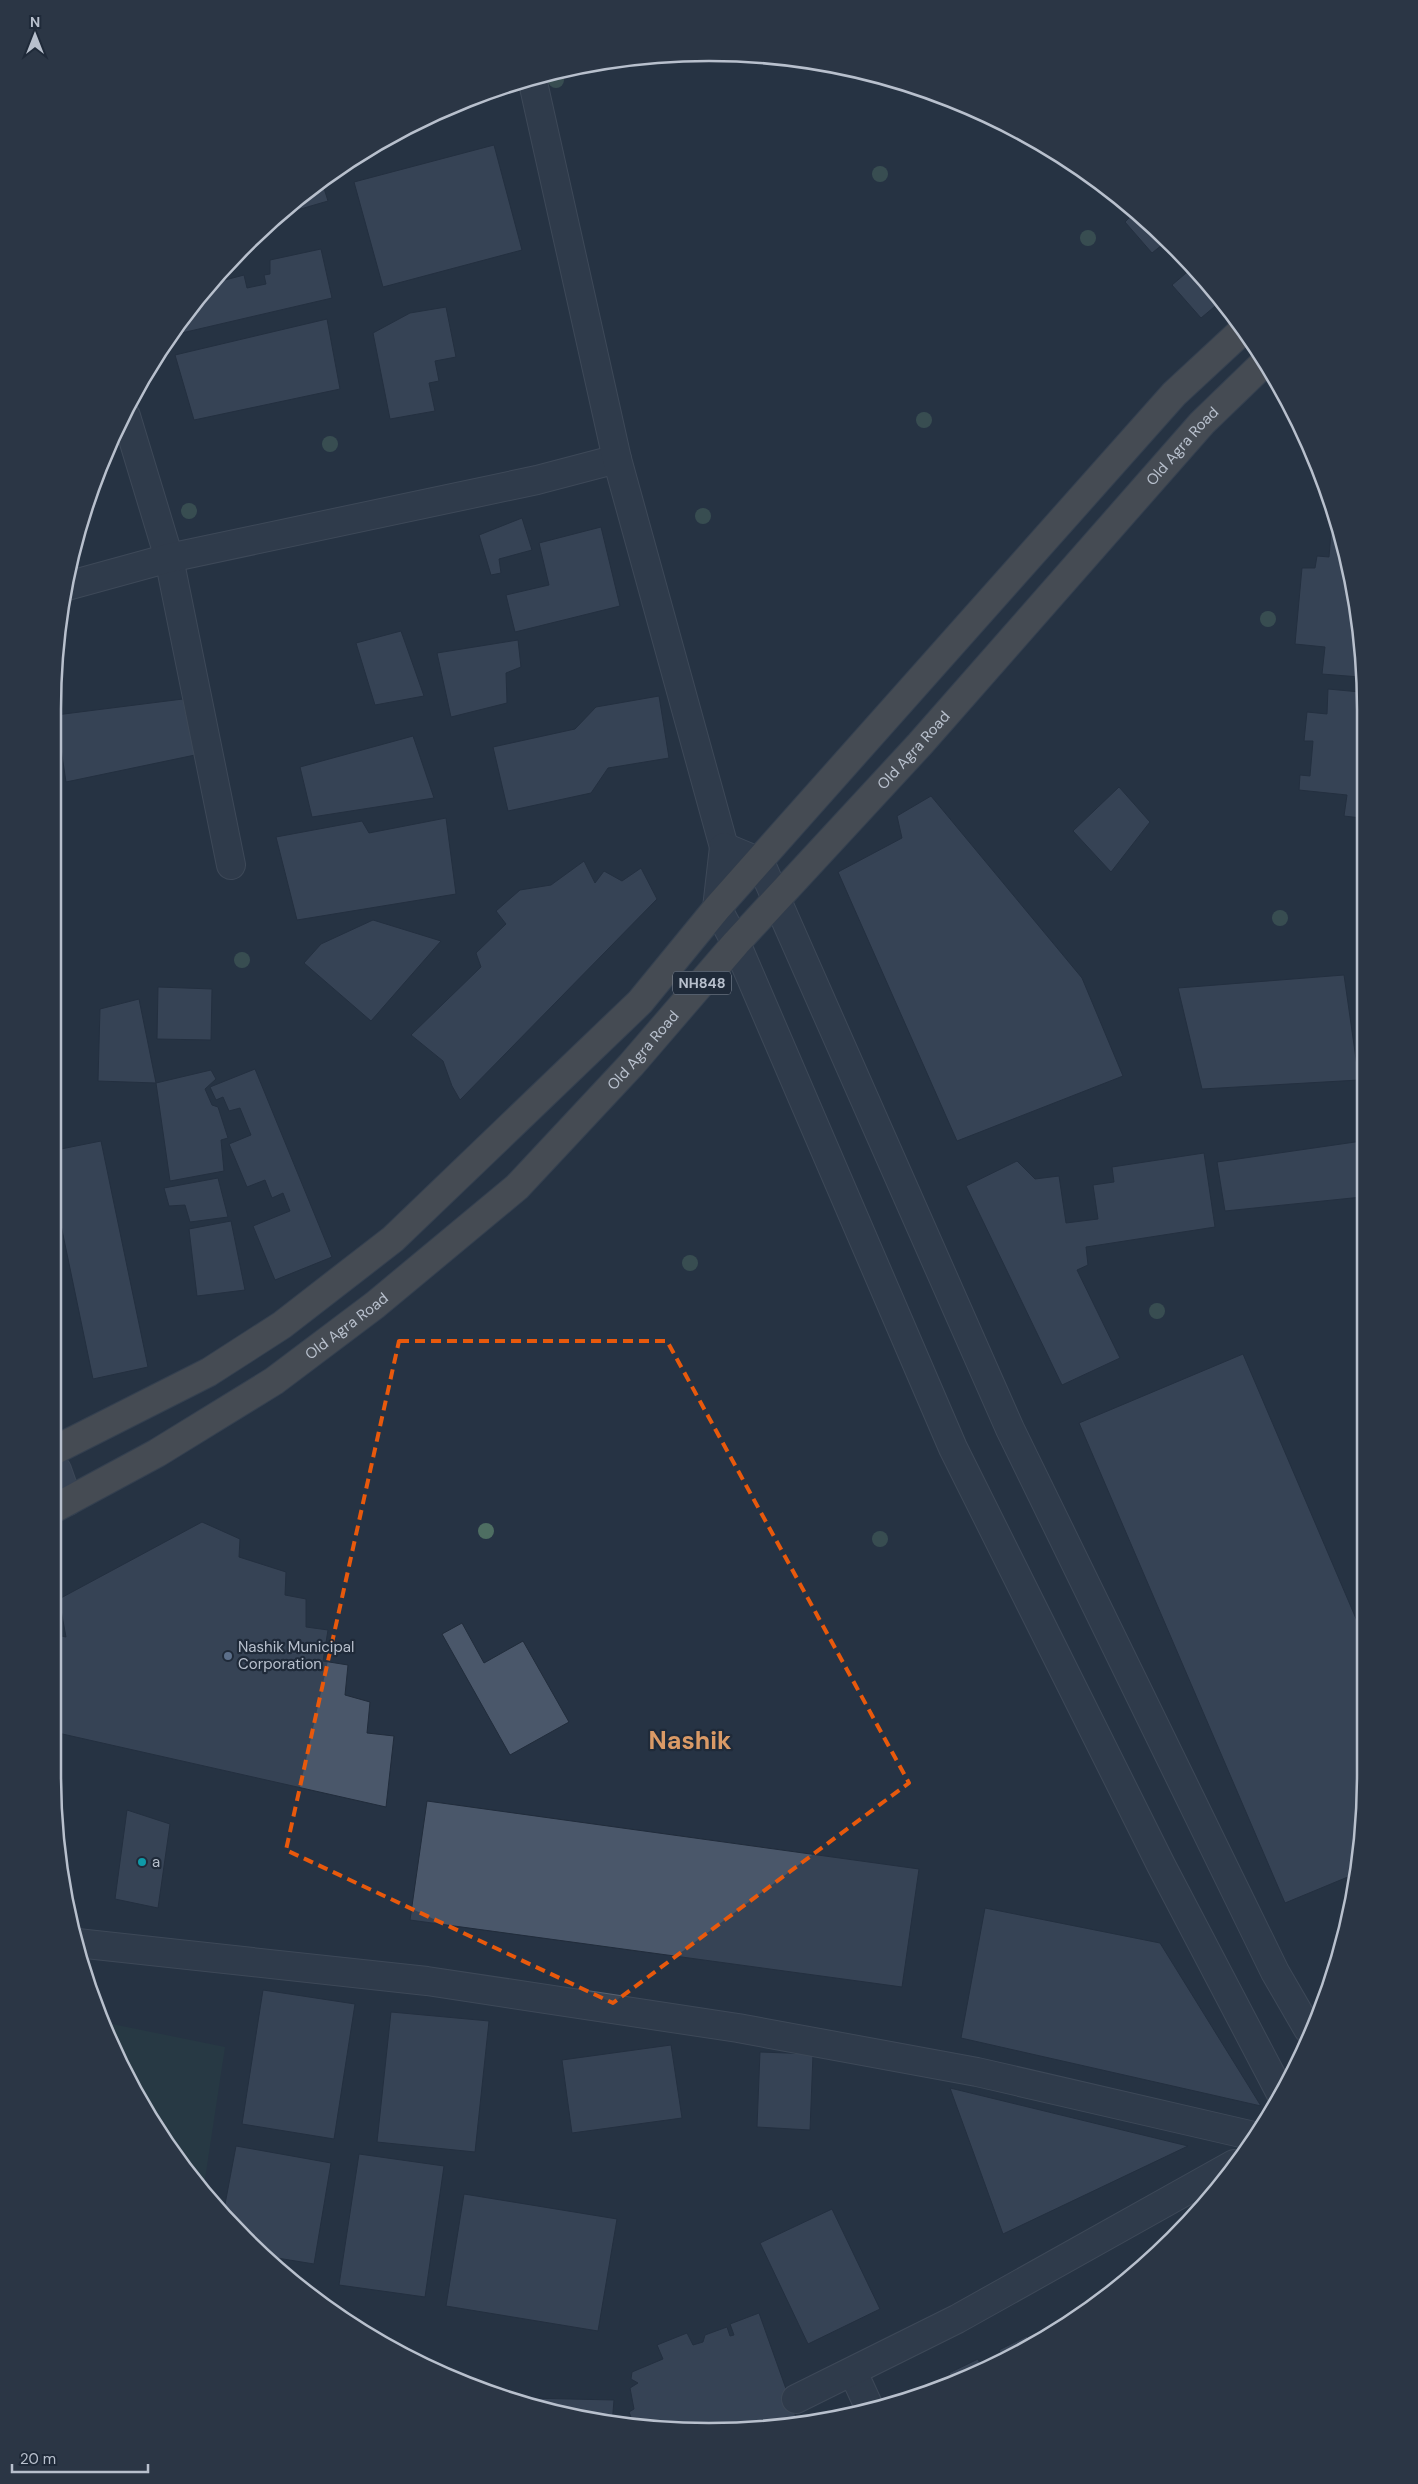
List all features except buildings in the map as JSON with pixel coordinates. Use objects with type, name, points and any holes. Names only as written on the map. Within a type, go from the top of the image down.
[{"type":"highway","name":"NH848","points":[[61,1447],[208,1372],[282,1325],[393,1239],[640,1002],[718,908],[1174,394],[1238,335]]},
{"type":"highway","name":"Old Agra Road","points":[[63,1504],[157,1453],[274,1381],[375,1305],[517,1187],[632,1066],[736,943],[776,902],[920,744],[1202,423],[1259,367]]},
{"type":"street","points":[[534,85],[616,459],[724,847],[718,908],[736,943],[953,1448],[1161,1865],[1277,2085]]},
{"type":"street","points":[[128,423],[169,558],[231,866]]},
{"type":"street","points":[[74,584],[169,558],[537,480],[616,459]]},
{"type":"street","points":[[724,847],[760,862],[1010,1430],[1276,1972],[1306,2025]]},
{"type":"street","points":[[83,1944],[428,1981],[738,2028],[977,2072],[1248,2135]]},
{"type":"street","points":[[796,2399],[957,2319],[1221,2171]]},
{"type":"street","points":[[852,2372],[867,2403]]},
{"type":"highlighted area","points":[[399,1341],[667,1341],[909,1783],[613,2003],[286,1850]]},
{"type":"green space","points":[[111,2024],[225,2047],[205,2181],[170,2135],[148,2099]]},
{"type":"place","name":"Nashik Municipal Corporation","points":[[228,1656]]},
{"type":"place","name":"a","points":[[142,1862]]},
{"type":"district","name":"Nashik","points":[[690,1740]]}]
